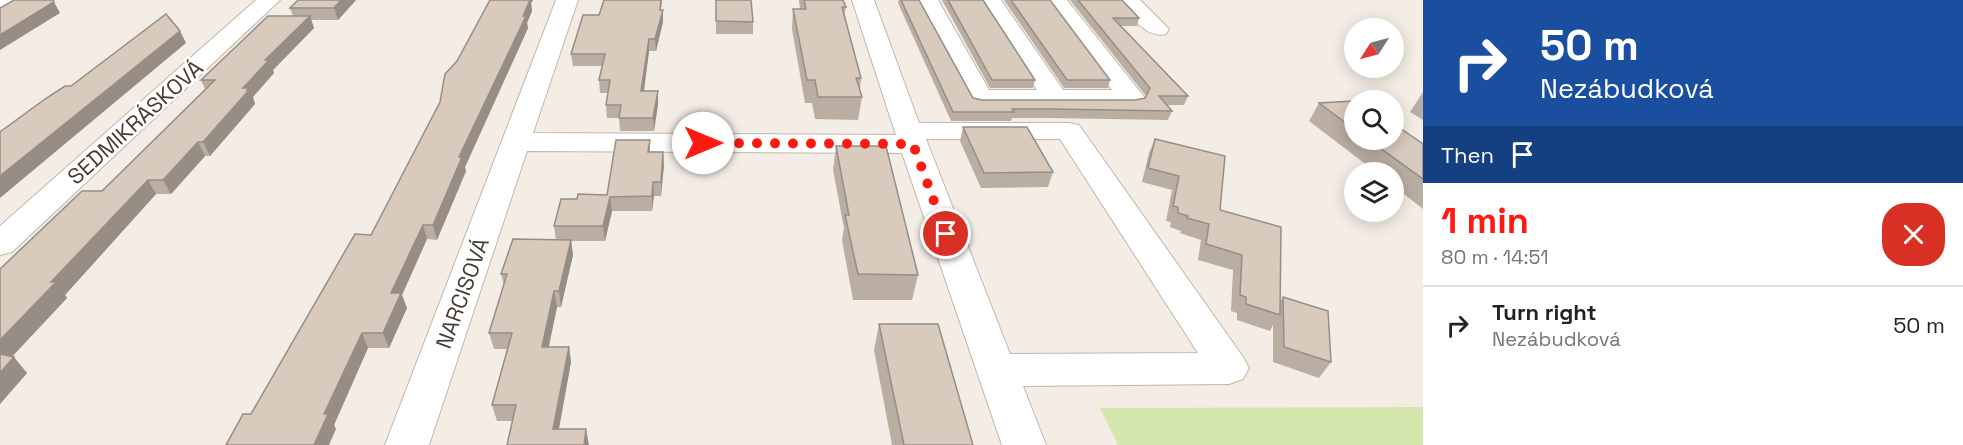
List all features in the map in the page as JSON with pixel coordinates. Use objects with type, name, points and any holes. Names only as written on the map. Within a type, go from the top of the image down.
[{"type":"street","points":[[0,5],[8,0]]},
{"type":"street","name":"SEDMIKRÁSKOVÁ","points":[[0,244],[269,0]]},
{"type":"street","name":"NARCISOVÁ","points":[[407,445],[567,0]]},
{"type":"street","points":[[862,0],[1024,445]]},
{"type":"street","points":[[927,0],[980,98],[1132,98],[1056,0]]},
{"type":"street","points":[[990,0],[1054,98]]},
{"type":"street","points":[[1128,0],[1158,29]]},
{"type":"street","points":[[516,142],[910,137],[1069,131],[1228,368],[996,370]]},
{"type":"green space","points":[[1423,407],[1423,445],[1118,445],[1100,408]]},
{"type":"building","points":[[14,0],[53,0],[54,2],[0,35],[0,8]]},
{"type":"building","points":[[298,0],[341,0],[334,8],[290,8]]},
{"type":"building","points":[[490,0],[530,0],[523,16],[526,16],[459,157],[462,157],[433,225],[423,225],[391,293],[401,293],[383,333],[362,333],[324,414],[328,414],[314,445],[226,445],[243,414],[251,414],[355,234],[371,235],[440,102],[445,74],[457,61]]},
{"type":"building","points":[[604,0],[661,0],[660,10],[663,10],[655,39],[649,39],[641,91],[658,91],[653,118],[619,118],[621,105],[606,105],[610,80],[599,80],[605,54],[571,54],[583,15],[599,15]]},
{"type":"building","points":[[716,0],[751,0],[753,22],[716,21]]},
{"type":"building","points":[[804,0],[843,0],[846,7],[842,7],[861,78],[856,78],[862,97],[818,97],[815,80],[807,80],[793,9],[806,9]]},
{"type":"building","points":[[901,0],[919,0],[973,98],[982,100],[1135,100],[1145,98],[1150,88],[1078,0],[1122,0],[1139,18],[1113,18],[1188,96],[1159,96],[1172,111],[1012,109],[1014,112],[953,112]]},
{"type":"building","points":[[948,0],[983,0],[1035,80],[992,80]]},
{"type":"building","points":[[1011,0],[1050,0],[1110,80],[1067,80]]},
{"type":"building","points":[[166,14],[180,31],[0,176],[0,132],[65,86],[71,86]]},
{"type":"building","points":[[268,16],[310,16],[265,60],[269,60],[243,88],[249,88],[247,90],[249,90],[203,142],[198,142],[163,180],[148,180],[51,282],[56,282],[0,340],[0,269],[82,191],[102,191],[215,80],[201,80]]},
{"type":"building","points":[[1344,102],[1344,122],[1319,103]]},
{"type":"building","points":[[963,127],[1027,127],[1053,172],[984,173]]},
{"type":"building","points":[[1404,131],[1423,144],[1423,179],[1404,165],[1404,162],[1399,162],[1383,150],[1404,150]]},
{"type":"building","points":[[1155,139],[1225,156],[1220,210],[1281,227],[1280,315],[1246,304],[1246,297],[1240,295],[1242,255],[1206,244],[1209,224],[1187,218],[1188,216],[1178,213],[1178,207],[1173,206],[1179,176],[1148,168]]},
{"type":"building","points":[[616,140],[650,140],[648,152],[663,152],[661,182],[653,182],[652,196],[610,197],[603,226],[554,226],[561,199],[577,199],[578,194],[607,195]]},
{"type":"building","points":[[836,146],[886,146],[918,275],[858,274],[845,215],[849,215]]},
{"type":"building","points":[[513,239],[571,240],[559,291],[554,291],[542,347],[569,347],[553,429],[586,429],[584,445],[507,445],[516,405],[492,405],[512,333],[489,333],[507,274],[501,274]]},
{"type":"building","points":[[1283,297],[1328,311],[1331,362],[1284,347]]},
{"type":"building","points":[[879,324],[938,324],[973,445],[904,445]]},
{"type":"building","points":[[0,354],[14,357],[0,373]]},
{"type":"route","points":[[703,143],[913,144],[946,234]]}]
